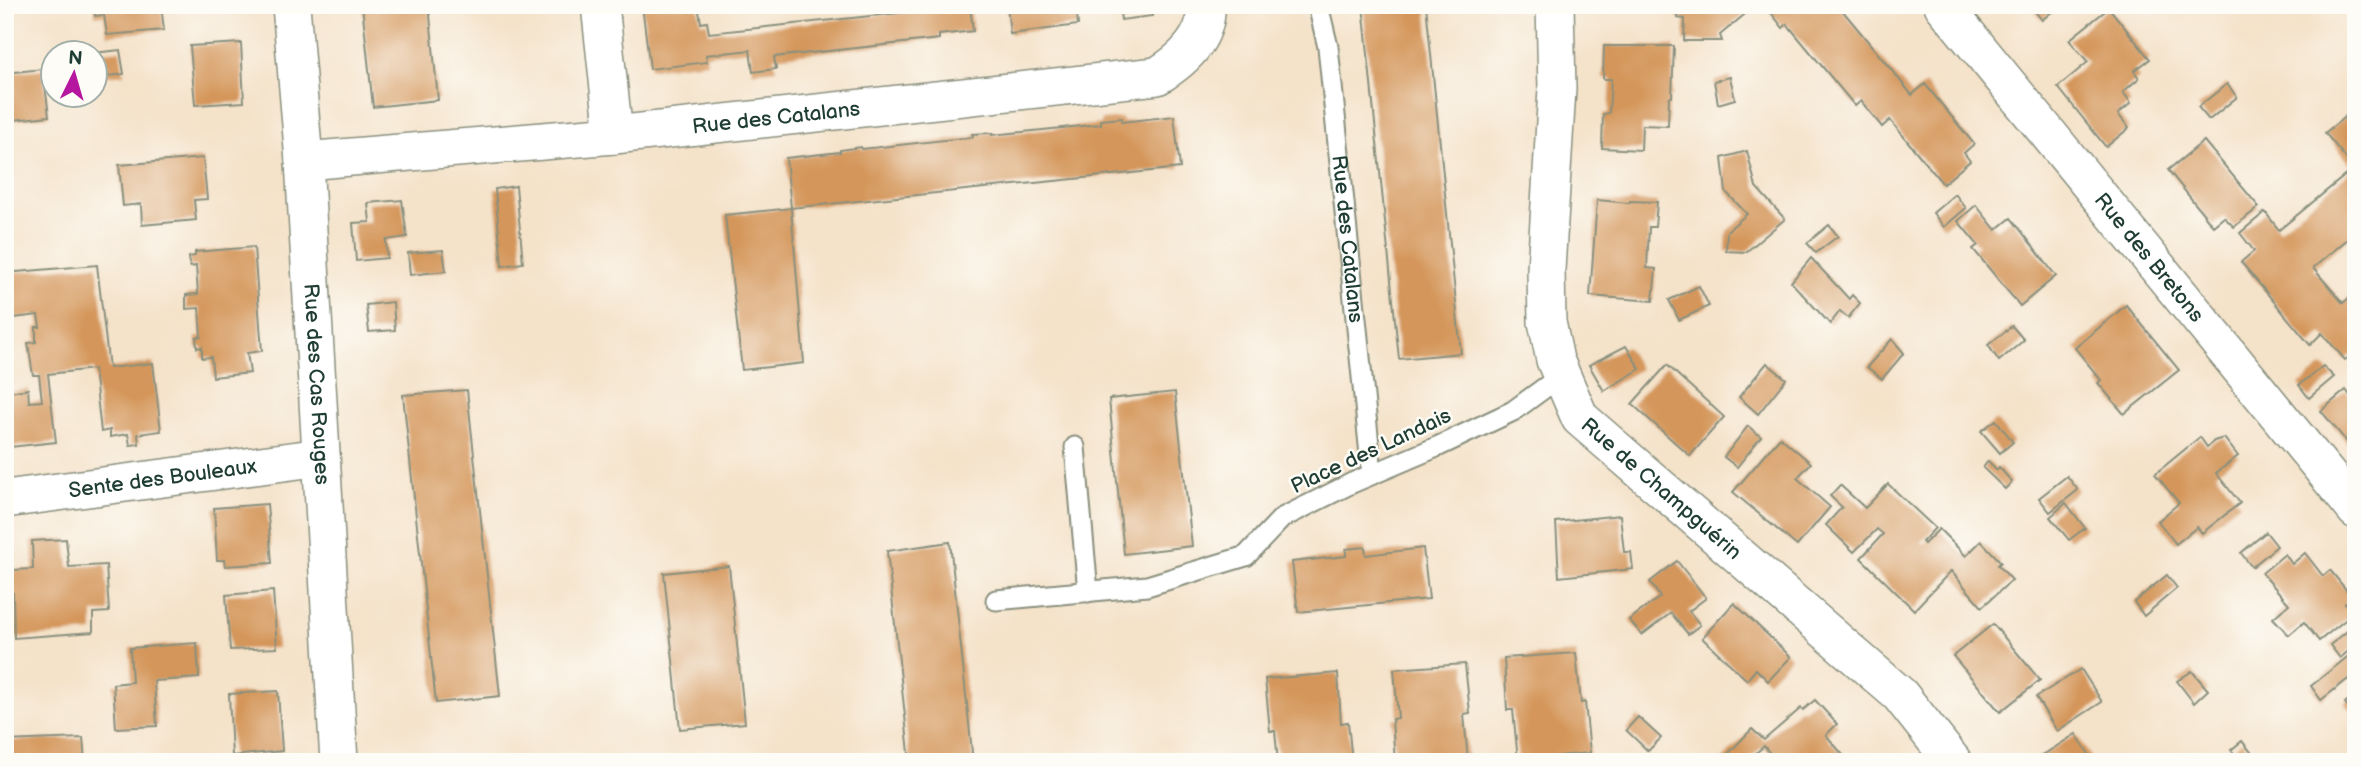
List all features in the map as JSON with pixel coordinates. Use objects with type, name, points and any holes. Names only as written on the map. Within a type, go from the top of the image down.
[{"type":"street","name":"Rue des Cas Rouges","points":[[291,5],[304,161],[340,762]]},
{"type":"street","points":[[600,5],[614,135]]},
{"type":"street","name":"Rue des Catalans","points":[[304,161],[614,135],[1157,76],[1179,63],[1200,36],[1206,5]]},
{"type":"street","name":"Rue de Champguérin","points":[[1555,5],[1557,89],[1546,283],[1547,322],[1555,360],[1580,418],[1900,695],[1953,762]]},
{"type":"street","name":"Rue des Bretons","points":[[1943,5],[2356,510]]},
{"type":"street","name":"Sente des Bouleaux","points":[[5,499],[321,457]]},
{"type":"lane","name":"Rue des Catalans","points":[[1318,5],[1328,47],[1371,474]]},
{"type":"lane","name":"Place des Landais","points":[[996,600],[1147,586],[1246,556],[1282,517],[1513,411],[1562,375]]},
{"type":"lane","points":[[1075,447],[1088,592]]},
{"type":"building","points":[[94,5],[161,5],[164,30],[107,35],[104,15],[95,16]]},
{"type":"building","points":[[362,5],[429,5],[438,100],[373,107]]},
{"type":"building","points":[[642,5],[698,5],[701,23],[707,22],[709,33],[909,12],[935,8],[934,5],[970,5],[973,31],[939,35],[939,39],[774,57],[776,69],[753,72],[750,50],[706,55],[707,62],[650,69]]},
{"type":"building","points":[[1007,5],[1076,5],[1078,25],[1010,34]]},
{"type":"building","points":[[1119,5],[1151,5],[1152,16],[1121,20]]},
{"type":"building","points":[[1363,5],[1426,5],[1461,353],[1399,359]]},
{"type":"building","points":[[1677,5],[1756,5],[1720,35],[1722,41],[1684,41],[1685,19],[1677,18]]},
{"type":"building","points":[[1765,5],[1838,5],[1912,95],[1925,84],[1974,144],[1964,153],[1970,161],[1943,184],[1890,120],[1882,127],[1861,101],[1855,106],[1787,24],[1783,28]]},
{"type":"building","points":[[2030,5],[2060,5],[2042,20]]},
{"type":"building","points":[[2109,8],[2150,59],[2134,71],[2139,78],[2123,92],[2131,103],[2118,114],[2129,128],[2106,147],[2058,87],[2088,62],[2069,40]]},
{"type":"building","points":[[241,43],[244,102],[195,105],[190,46]]},
{"type":"building","points":[[1604,46],[1674,46],[1668,126],[1642,125],[1641,150],[1602,148],[1603,114],[1609,113],[1611,79],[1603,79]]},
{"type":"building","points":[[120,50],[124,74],[108,76],[108,51]]},
{"type":"building","points":[[38,70],[38,108],[48,108],[49,116],[5,121],[5,73]]},
{"type":"building","points":[[1730,77],[1735,99],[1718,104],[1714,81]]},
{"type":"building","points":[[2227,84],[2237,97],[2209,120],[2198,107]]},
{"type":"building","points":[[2352,111],[2356,116],[2356,232],[2313,268],[2343,303],[2356,292],[2356,352],[2345,360],[2322,333],[2310,345],[2241,262],[2254,251],[2240,233],[2265,212],[2279,230],[2354,168],[2325,133]]},
{"type":"building","points":[[1174,116],[1180,168],[791,208],[786,158],[861,147],[973,137],[972,134],[992,135],[1101,124],[1101,120],[1122,118],[1122,122]]},
{"type":"building","points":[[2204,141],[2259,207],[2234,227],[2224,217],[2213,226],[2168,170]]},
{"type":"building","points":[[1747,151],[1756,187],[1785,219],[1746,252],[1726,251],[1727,231],[1747,214],[1726,192],[1722,158]]},
{"type":"building","points":[[203,158],[207,199],[194,200],[196,220],[142,225],[141,204],[123,206],[119,165]]},
{"type":"building","points":[[516,186],[523,263],[502,266],[495,189]]},
{"type":"building","points":[[1955,194],[1966,208],[1944,227],[1933,213]]},
{"type":"building","points":[[402,200],[407,237],[386,240],[387,258],[356,261],[353,223],[370,222],[368,203]]},
{"type":"building","points":[[1597,200],[1657,202],[1655,227],[1649,227],[1647,268],[1656,269],[1653,301],[1590,296]]},
{"type":"building","points":[[1976,205],[1996,230],[2011,218],[2056,276],[2020,306],[1973,249],[1978,245],[1958,221]]},
{"type":"building","points":[[791,208],[804,363],[742,370],[725,215]]},
{"type":"building","points":[[1829,225],[1838,236],[1816,253],[1807,243]]},
{"type":"building","points":[[254,247],[262,351],[247,353],[250,373],[213,377],[211,357],[202,358],[202,347],[197,348],[196,337],[201,337],[199,308],[186,309],[186,295],[198,294],[196,266],[190,267],[189,257],[195,256],[195,252]]},
{"type":"building","points":[[443,250],[446,271],[410,275],[408,253]]},
{"type":"building","points":[[1811,258],[1849,299],[1852,295],[1860,303],[1848,318],[1840,311],[1830,324],[1791,282]]},
{"type":"building","points":[[97,265],[109,368],[153,363],[161,431],[138,434],[139,444],[130,445],[128,434],[110,437],[110,430],[101,432],[94,369],[48,374],[56,442],[10,447],[8,431],[5,431],[5,405],[10,405],[9,392],[28,389],[29,402],[42,401],[39,375],[33,375],[28,343],[36,342],[36,327],[40,327],[38,315],[5,319],[5,273]]},
{"type":"building","points":[[1699,286],[1709,306],[1679,320],[1669,300]]},
{"type":"building","points":[[393,302],[395,330],[369,332],[366,305]]},
{"type":"building","points":[[2126,305],[2179,370],[2124,414],[2098,383],[2101,380],[2075,348]]},
{"type":"building","points":[[2012,326],[2024,340],[1999,361],[1988,345]]},
{"type":"building","points":[[1892,339],[1904,353],[1882,379],[1867,367]]},
{"type":"building","points":[[1626,346],[1640,369],[1604,391],[1589,365]]},
{"type":"building","points":[[1767,363],[1786,379],[1758,414],[1739,397]]},
{"type":"building","points":[[1667,365],[1724,417],[1690,456],[1632,404]]},
{"type":"building","points":[[2323,366],[2334,377],[2309,398],[2299,385]]},
{"type":"building","points":[[467,390],[500,696],[436,703],[403,395]]},
{"type":"building","points":[[2346,390],[2352,398],[2356,395],[2356,453],[2321,411]]},
{"type":"building","points":[[1175,392],[1192,546],[1124,554],[1109,399]]},
{"type":"building","points":[[1996,420],[2013,442],[2000,453],[1981,431]]},
{"type":"building","points":[[1748,426],[1761,437],[1737,467],[1724,457]]},
{"type":"building","points":[[1780,437],[1811,463],[1797,478],[1830,507],[1797,546],[1733,492]]},
{"type":"building","points":[[2200,437],[2207,447],[2224,438],[2238,456],[2216,473],[2240,503],[2202,533],[2197,527],[2176,544],[2158,521],[2179,503],[2155,474]]},
{"type":"building","points":[[1988,461],[1997,470],[1999,467],[2012,482],[2005,489],[1983,468]]},
{"type":"building","points":[[2067,476],[2078,490],[2050,512],[2039,498]]},
{"type":"building","points":[[1888,484],[1935,528],[1922,542],[1924,544],[1939,529],[1966,556],[1981,541],[2001,562],[1998,565],[2012,580],[1982,607],[1951,571],[1914,610],[1861,558],[1883,534],[1877,529],[1854,552],[1826,525],[1842,507],[1830,496],[1840,485],[1865,508]]},
{"type":"building","points":[[2066,503],[2085,528],[2069,540],[2050,517]]},
{"type":"building","points":[[267,504],[272,563],[225,566],[224,560],[217,560],[214,508]]},
{"type":"building","points":[[1620,515],[1624,552],[1631,552],[1633,569],[1559,577],[1556,522]]},
{"type":"building","points":[[2266,532],[2277,546],[2252,567],[2241,553]]},
{"type":"building","points":[[66,539],[69,567],[106,565],[109,612],[93,613],[93,632],[14,638],[13,593],[5,593],[5,555],[11,555],[12,570],[33,569],[32,541]]},
{"type":"building","points":[[950,542],[973,762],[910,762],[887,551]]},
{"type":"building","points":[[1365,547],[1366,555],[1423,548],[1429,599],[1298,612],[1292,562],[1346,556],[1346,549]]},
{"type":"building","points":[[2305,553],[2323,576],[2330,570],[2352,597],[2345,603],[2354,613],[2319,641],[2304,622],[2289,635],[2273,618],[2289,604],[2262,573],[2285,554],[2292,564]]},
{"type":"building","points":[[1677,561],[1706,598],[1689,611],[1700,625],[1688,634],[1671,613],[1642,635],[1629,620],[1660,597],[1650,582]]},
{"type":"building","points":[[729,566],[745,723],[680,729],[664,573]]},
{"type":"building","points":[[2167,575],[2177,588],[2144,616],[2134,602]]},
{"type":"building","points":[[273,591],[277,648],[230,650],[226,595]]},
{"type":"building","points":[[1734,603],[1791,657],[1768,681],[1756,669],[1747,680],[1702,638]]},
{"type":"building","points":[[1993,624],[2040,680],[2000,712],[1953,656]]},
{"type":"building","points":[[2356,624],[2356,645],[2340,658],[2330,645]]},
{"type":"building","points":[[197,643],[199,678],[154,681],[157,726],[116,728],[113,684],[132,682],[130,648]]},
{"type":"building","points":[[2356,650],[2356,673],[2321,700],[2311,686]]},
{"type":"building","points":[[1576,653],[1581,703],[1585,702],[1590,753],[1518,760],[1513,710],[1507,710],[1504,658]]},
{"type":"building","points":[[1465,664],[1470,713],[1464,714],[1468,762],[1395,762],[1392,719],[1398,718],[1394,669]]},
{"type":"building","points":[[2081,669],[2102,702],[2057,731],[2036,697]]},
{"type":"building","points":[[2192,671],[2208,690],[2194,703],[2177,681]]},
{"type":"building","points":[[1338,673],[1341,723],[1348,722],[1352,762],[1278,762],[1275,731],[1270,731],[1265,679]]},
{"type":"building","points":[[278,691],[282,751],[232,756],[229,694]]},
{"type":"building","points":[[2356,694],[2356,717],[2345,703]]},
{"type":"building","points":[[1815,700],[1837,724],[1826,735],[1849,762],[1777,762],[1764,746],[1746,762],[1720,762],[1752,729],[1764,740],[1801,708],[1803,710]]},
{"type":"building","points":[[1638,717],[1661,738],[1648,751],[1626,730]]},
{"type":"building","points":[[2076,734],[2094,762],[2032,762]]},
{"type":"building","points":[[83,738],[85,762],[5,762],[5,741]]},
{"type":"building","points":[[2242,741],[2259,762],[2240,762],[2231,750]]}]
